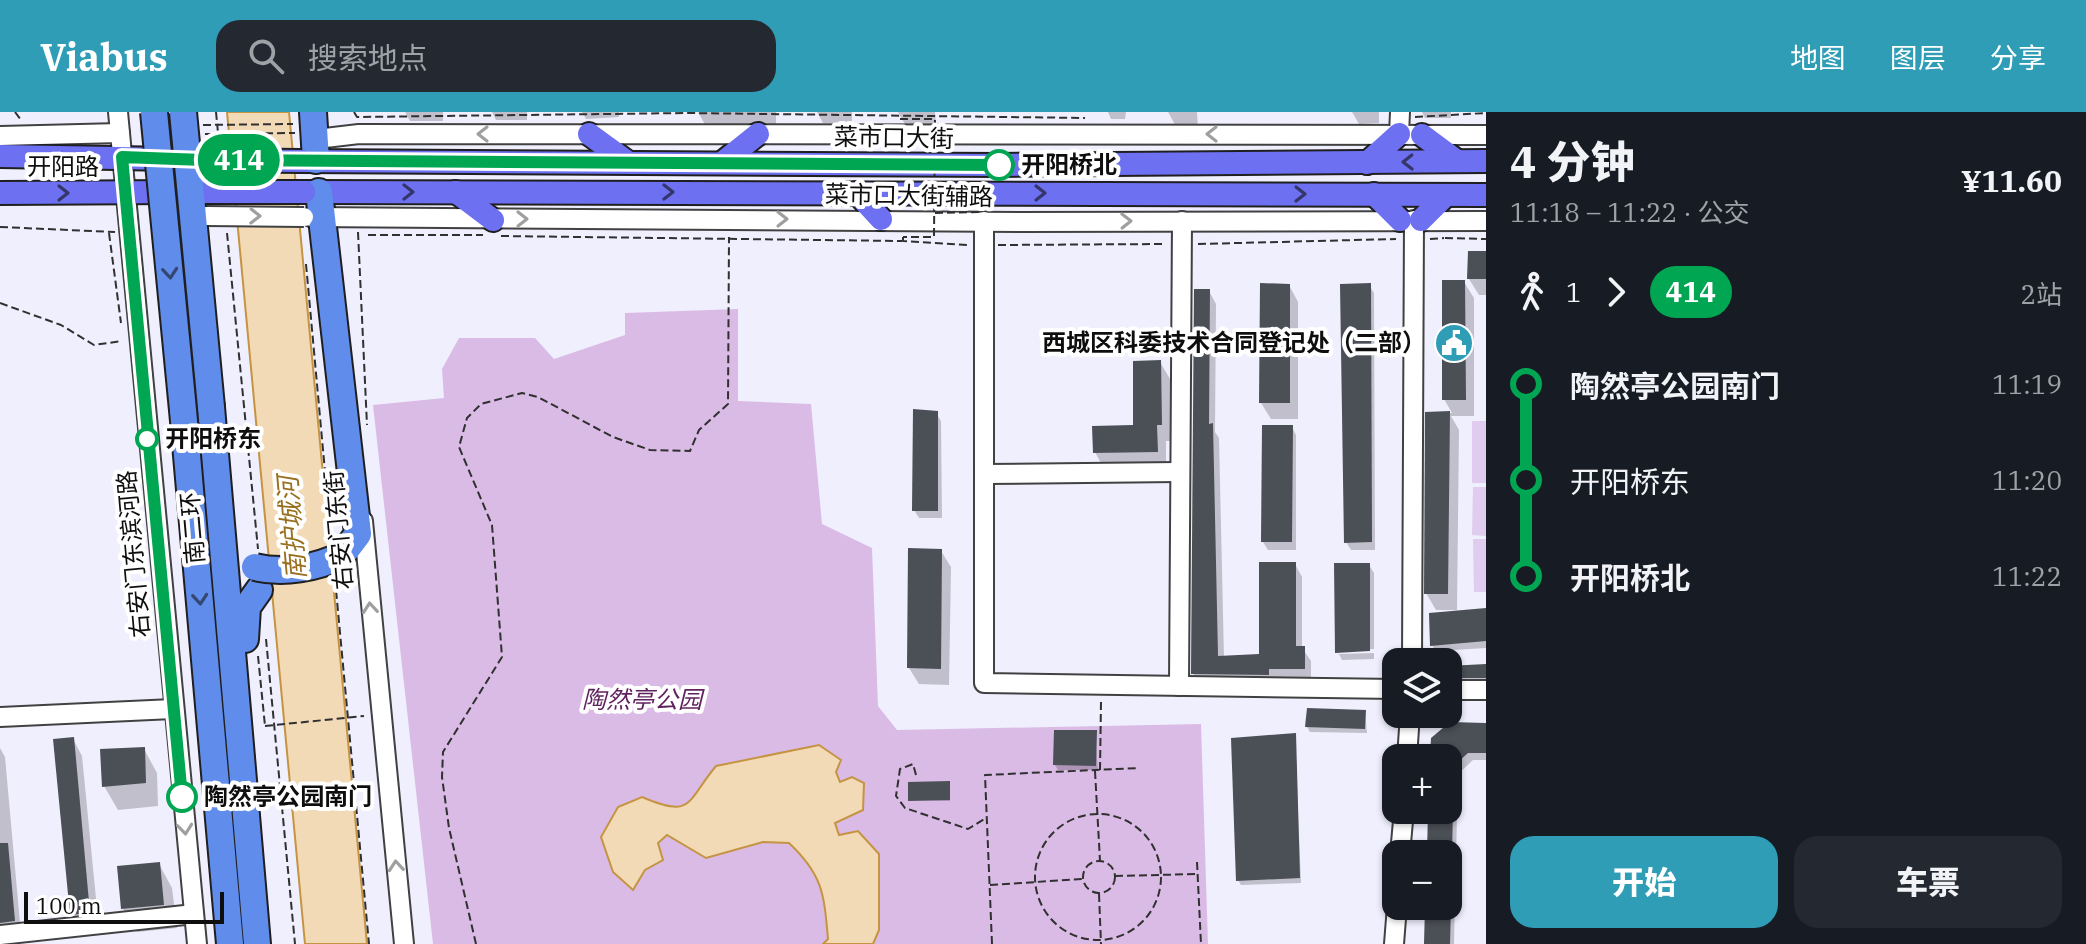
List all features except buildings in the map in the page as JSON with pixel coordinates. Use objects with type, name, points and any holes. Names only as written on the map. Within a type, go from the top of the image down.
[{"type":"highway","name":"南二环","points":[[154,112],[230,944]]},
{"type":"highway","name":"南二环","points":[[191,118],[211,407],[257,944]]},
{"type":"highway","points":[[303,118],[313,153]]},
{"type":"highway","points":[[215,447],[228,470],[237,545],[257,572],[277,580],[322,576],[344,558],[358,534],[318,205]]},
{"type":"highway","points":[[242,749],[250,708],[244,620],[257,572]]},
{"type":"main road","points":[[1367,163],[1405,125],[1457,161]]},
{"type":"main road","points":[[589,134],[626,161]]},
{"type":"main road","points":[[723,162],[758,134]]},
{"type":"main road","name":"菜市口大街","points":[[203,160],[313,153],[723,162],[1486,161]]},
{"type":"main road","name":"开阳路","points":[[0,156],[203,160]]},
{"type":"main road","name":"开阳路","points":[[0,193],[127,204],[202,192],[318,205]]},
{"type":"main road","points":[[318,205],[456,192],[1486,195]]},
{"type":"main road","points":[[456,192],[493,220]]},
{"type":"main road","points":[[857,193],[881,219]]},
{"type":"main road","points":[[1374,194],[1412,220],[1446,195]]},
{"type":"street","name":"右安门东滨河路","points":[[118,112],[197,944]]},
{"type":"street","points":[[318,205],[313,153],[322,112]]},
{"type":"street","points":[[313,153],[359,134],[758,134],[1405,125],[1486,135]]},
{"type":"street","name":"开阳路","points":[[0,136],[120,133]]},
{"type":"street","name":"菜市口大街辅路","points":[[127,204],[206,216],[318,205],[493,220],[981,217],[1182,221],[1486,221]]},
{"type":"street","points":[[981,217],[984,683],[1382,689]]},
{"type":"street","points":[[1412,220],[1412,648]]},
{"type":"street","points":[[1179,686],[1182,221]]},
{"type":"street","points":[[985,474],[1178,472]]},
{"type":"street","name":"右安门东街","points":[[344,558],[404,944]]},
{"type":"street","points":[[1462,690],[1486,690]]},
{"type":"street","points":[[0,717],[173,709]]},
{"type":"street","points":[[0,935],[194,914]]},
{"type":"street","points":[[1394,944],[1396,920]]},
{"type":"path","points":[[15,112],[22,121]]},
{"type":"path","points":[[216,112],[219,144]]},
{"type":"path","points":[[292,112],[313,153]]},
{"type":"path","points":[[354,112],[357,117],[900,114],[1099,118]]},
{"type":"path","points":[[1405,125],[1450,114],[1486,113]]},
{"type":"path","points":[[368,235],[934,237],[935,119],[900,119],[900,114]]},
{"type":"path","points":[[1450,114],[1450,121]]},
{"type":"path","points":[[191,118],[303,118]]},
{"type":"path","points":[[200,134],[295,133]]},
{"type":"path","points":[[934,213],[981,217]]},
{"type":"path","points":[[227,223],[257,572]]},
{"type":"path","points":[[0,227],[109,233]]},
{"type":"path","points":[[358,227],[367,436]]},
{"type":"path","points":[[476,944],[449,828],[442,777],[443,752],[502,657],[492,525],[459,447],[467,418],[481,404],[522,393],[538,397],[613,437],[650,450],[690,451],[699,430],[728,404],[729,237]]},
{"type":"path","points":[[1443,238],[1486,239]]},
{"type":"path","points":[[305,253],[344,558],[369,944]]},
{"type":"path","points":[[0,303],[61,325],[94,345],[124,341]]},
{"type":"path","points":[[266,636],[295,944]]},
{"type":"path","points":[[258,658],[265,726],[364,716]]},
{"type":"path","points":[[260,675],[269,674]]},
{"type":"path","points":[[1100,770],[1101,683]]},
{"type":"path","points":[[916,775],[913,764],[900,769],[896,796],[905,808],[968,829],[987,817]]},
{"type":"path","points":[[992,944],[985,775],[1139,768]]},
{"type":"path","points":[[1095,770],[1100,861]]},
{"type":"path","points":[[1097,814],[1115,816],[1138,828],[1155,849],[1161,875],[1159,894],[1145,919],[1121,936],[1101,942],[1074,935],[1052,919],[1043,908],[1035,881],[1040,854],[1055,831],[1079,817],[1097,814]]},
{"type":"path","points":[[1100,861],[1112,867],[1115,876],[1111,888],[1099,893],[1087,887],[1084,879],[1086,869],[1100,861]]},
{"type":"path","points":[[1197,862],[1201,944]]},
{"type":"path","points":[[1115,876],[1198,874]]},
{"type":"path","points":[[990,885],[1084,879]]},
{"type":"path","points":[[1099,893],[1101,942]]},
{"type":"green space","name":"陶然亭公园","points":[[738,309],[738,401],[811,404],[822,524],[872,548],[878,706],[897,730],[1201,724],[1208,944],[433,944],[373,405],[444,398],[442,369],[459,338],[535,338],[554,359],[625,335],[625,313]]},
{"type":"shaded area","points":[[1472,421],[1486,421],[1486,483],[1472,483]]},
{"type":"shaded area","points":[[1473,487],[1486,487],[1486,536],[1472,535]]},
{"type":"shaded area","points":[[1473,539],[1486,539],[1486,592],[1474,592]]},
{"type":"water","name":"南护城河","points":[[227,112],[289,112],[367,944],[305,944]]},
{"type":"water","points":[[819,745],[841,760],[836,772],[840,782],[852,777],[864,783],[863,810],[835,823],[839,835],[858,831],[879,854],[879,930],[873,944],[823,944],[828,939],[820,886],[809,865],[789,843],[763,842],[706,858],[667,835],[658,843],[663,860],[645,870],[633,890],[613,872],[601,837],[618,807],[642,797],[680,806],[693,797],[716,766]]},
{"type":"bus line","name":"414","points":[[182,797],[122,157],[999,165]]},
{"type":"place","name":"开阳桥北","points":[[999,165]]},
{"type":"place","name":"西城区科委技术合同登记处（二部）","points":[[1454,343]]},
{"type":"place","name":"开阳桥东","points":[[147,439]]},
{"type":"place","name":"陶然亭公园南门","points":[[182,797]]}]
